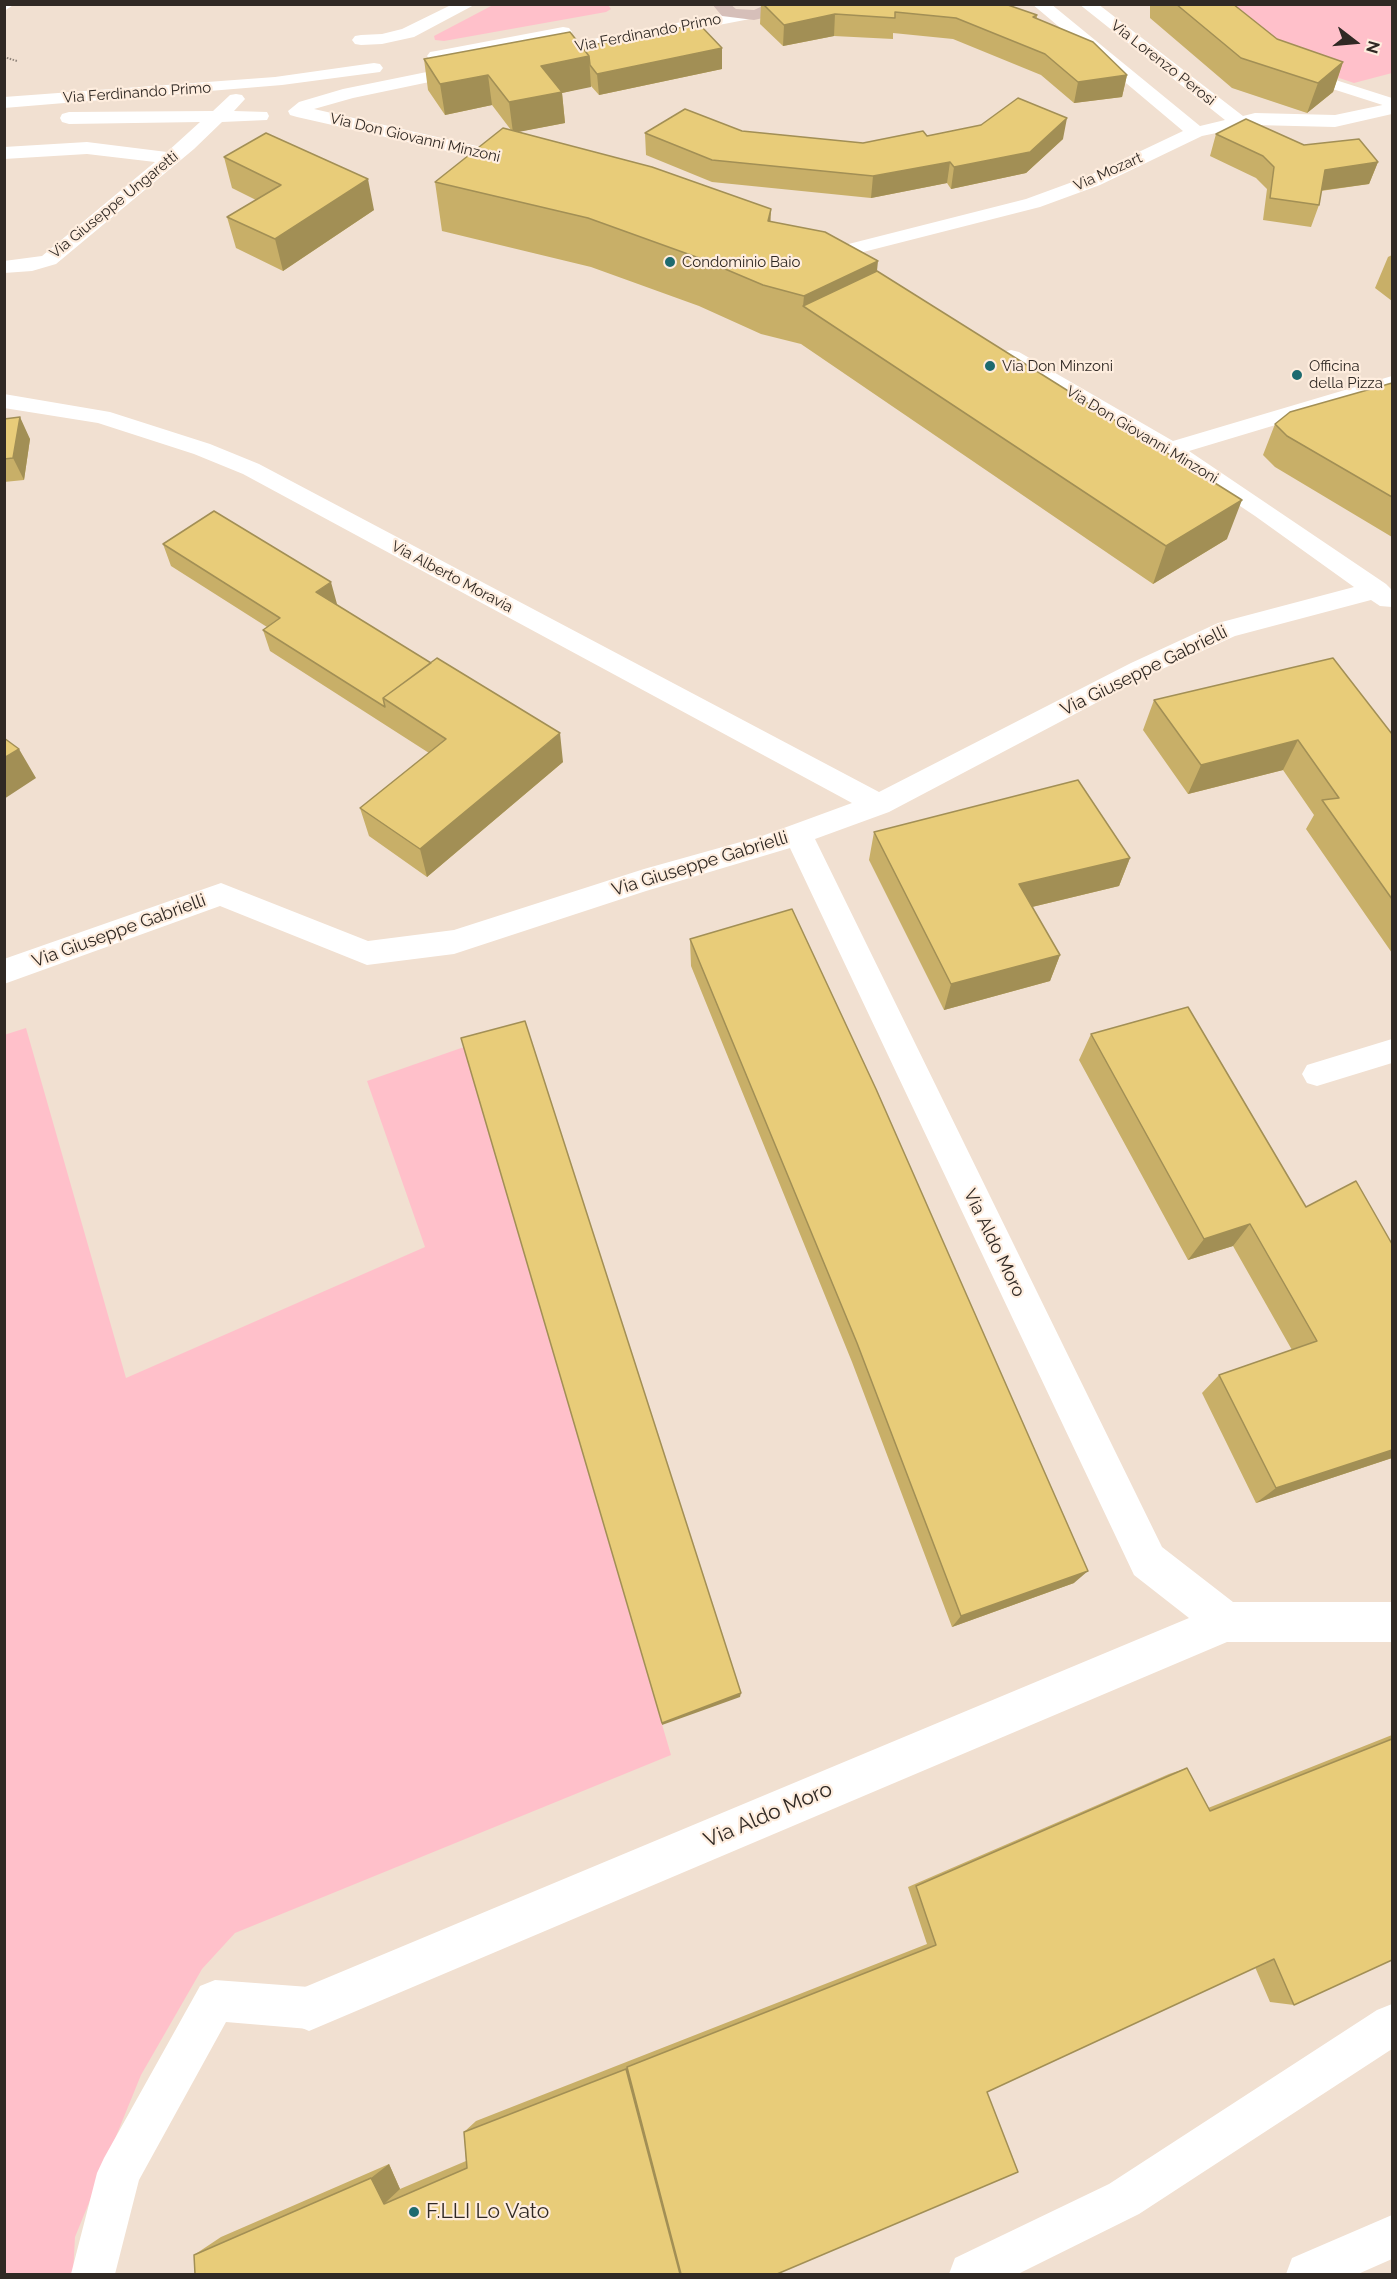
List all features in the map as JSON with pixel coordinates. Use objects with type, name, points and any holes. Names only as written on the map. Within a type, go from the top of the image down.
[{"type":"street","points":[[361,40],[382,39],[408,33],[468,4]]},
{"type":"street","name":"Via Lorenzo Perosi","points":[[1040,4],[1196,132]]},
{"type":"street","name":"Via Lorenzo Perosi","points":[[1087,4],[1238,121]]},
{"type":"street","points":[[717,6],[744,15],[763,14],[781,6]]},
{"type":"street","name":"Via Ferdinando Primo","points":[[48,120],[158,116],[267,116],[302,109],[400,82],[744,15]]},
{"type":"street","name":"Via Ferdinando Primo","points":[[414,60],[584,27]]},
{"type":"street","name":"Via Ferdinando Primo","points":[[4,104],[276,81],[392,64]]},
{"type":"street","points":[[179,152],[248,88],[276,81],[294,82],[310,89],[313,94],[302,109]]},
{"type":"street","points":[[237,99],[237,105],[241,110],[267,116]]},
{"type":"street","name":"Via Don Giovanni Minzoni","points":[[302,109],[539,166]]},
{"type":"street","name":"Via Mozart","points":[[856,270],[815,252],[1033,203],[1093,181],[1196,132],[1238,121],[1255,119],[1335,121],[1392,109]]},
{"type":"street","points":[[4,153],[87,148],[179,152],[222,130],[267,116]]},
{"type":"street","name":"Via Giuseppe Ungaretti","points":[[4,267],[32,265],[49,260],[179,152]]},
{"type":"street","name":"Via Don Giovanni Minzoni","points":[[999,350],[1170,449],[1264,511],[1385,597]]},
{"type":"street","points":[[1170,449],[1392,383]]},
{"type":"street","name":"Via Alberto Moravia","points":[[4,401],[102,417],[202,449],[251,469],[879,805]]},
{"type":"street","name":"Via Giuseppe Gabrielli","points":[[4,972],[221,894],[367,953],[454,942],[644,880],[798,834],[879,805],[1140,669],[1227,629],[1385,597]]},
{"type":"street","name":"Via Aldo Moro","points":[[798,834],[1148,1561],[1227,1622]]},
{"type":"street","name":"Via Aldo Moro","points":[[309,2008],[1227,1622],[1392,1622]]},
{"type":"lane","points":[[1280,65],[1311,78],[1392,103]]},
{"type":"lane","points":[[1317,1074],[1392,1051]]},
{"type":"lane","points":[[93,2274],[119,2173],[215,2001],[309,2008]]},
{"type":"lane","points":[[971,2274],[1124,2199],[1392,2025]]},
{"type":"lane","points":[[1308,2274],[1392,2237]]},
{"type":"shaded area","points":[[493,5],[608,5],[611,9],[606,12],[444,41],[435,40],[434,36]]},
{"type":"shaded area","points":[[1227,5],[1392,5],[1392,73],[1354,83],[1295,63]]},
{"type":"shaded area","points":[[26,1028],[126,1378],[425,1247],[367,1081],[464,1047],[671,1755],[235,1933],[202,1969],[141,2075],[75,2237],[73,2274],[5,2274],[4,1035]]},
{"type":"building","points":[[763,4],[1005,4],[1037,15],[1033,17],[1093,42],[1127,75],[1078,82],[1045,54],[956,18],[895,12],[895,18],[835,14],[784,25]]},
{"type":"building","points":[[1176,4],[1233,4],[1277,39],[1343,62],[1318,83],[1241,58]]},
{"type":"building","points":[[699,24],[722,48],[597,74],[582,47]]},
{"type":"building","points":[[570,32],[589,56],[541,66],[562,92],[509,102],[488,75],[440,84],[424,59]]},
{"type":"building","points":[[1018,98],[1067,118],[1030,152],[954,167],[950,162],[873,176],[712,160],[645,133],[685,109],[742,131],[863,143],[923,131],[927,136],[981,125]]},
{"type":"building","points":[[1246,119],[1304,145],[1359,139],[1378,162],[1325,170],[1319,205],[1270,198],[1274,167],[1263,156],[1216,134]]},
{"type":"building","points":[[503,128],[652,167],[771,209],[768,221],[825,232],[878,261],[804,296],[763,285],[699,258],[588,218],[435,182]]},
{"type":"building","points":[[266,133],[368,179],[275,239],[227,217],[281,185],[224,157]]},
{"type":"building","points":[[877,271],[1242,500],[1166,546],[803,306]]},
{"type":"building","points":[[1392,383],[1392,497],[1287,436],[1275,424],[1290,412]]},
{"type":"building","points":[[20,417],[13,458],[4,459],[4,419]]},
{"type":"building","points":[[214,511],[331,582],[316,592],[431,663],[383,698],[385,707],[263,630],[280,618],[163,544]]},
{"type":"building","points":[[437,658],[560,733],[420,849],[360,808],[446,739],[383,698]]},
{"type":"building","points":[[1333,658],[1392,734],[1392,899],[1322,800],[1339,798],[1298,740],[1201,765],[1154,700]]},
{"type":"building","points":[[4,738],[19,749],[4,758]]},
{"type":"building","points":[[1078,780],[1130,858],[1019,884],[1060,955],[951,984],[874,832]]},
{"type":"building","points":[[792,909],[876,1089],[1088,1571],[961,1616],[857,1343],[690,939]]},
{"type":"building","points":[[1188,1007],[1306,1207],[1356,1181],[1392,1244],[1392,1450],[1276,1488],[1219,1375],[1317,1341],[1250,1224],[1204,1239],[1091,1034]]},
{"type":"building","points":[[525,1021],[741,1693],[662,1723],[461,1038]]},
{"type":"building","points":[[1392,1739],[1392,1960],[1294,2005],[1274,1959],[987,2092],[1018,2172],[777,2274],[681,2274],[627,2067],[936,1945],[916,1886],[1187,1768],[1210,1811]]},
{"type":"building","points":[[626,2069],[680,2274],[195,2274],[194,2255],[371,2178],[384,2204],[467,2168],[464,2132]]},
{"type":"place","name":"Condominio Baio","points":[[670,262]]},
{"type":"place","name":"Via Don Minzoni","points":[[990,366]]},
{"type":"place","name":"Officina della Pizza","points":[[1297,375]]},
{"type":"place","name":"F.LLI Lo Vato","points":[[414,2212]]}]
